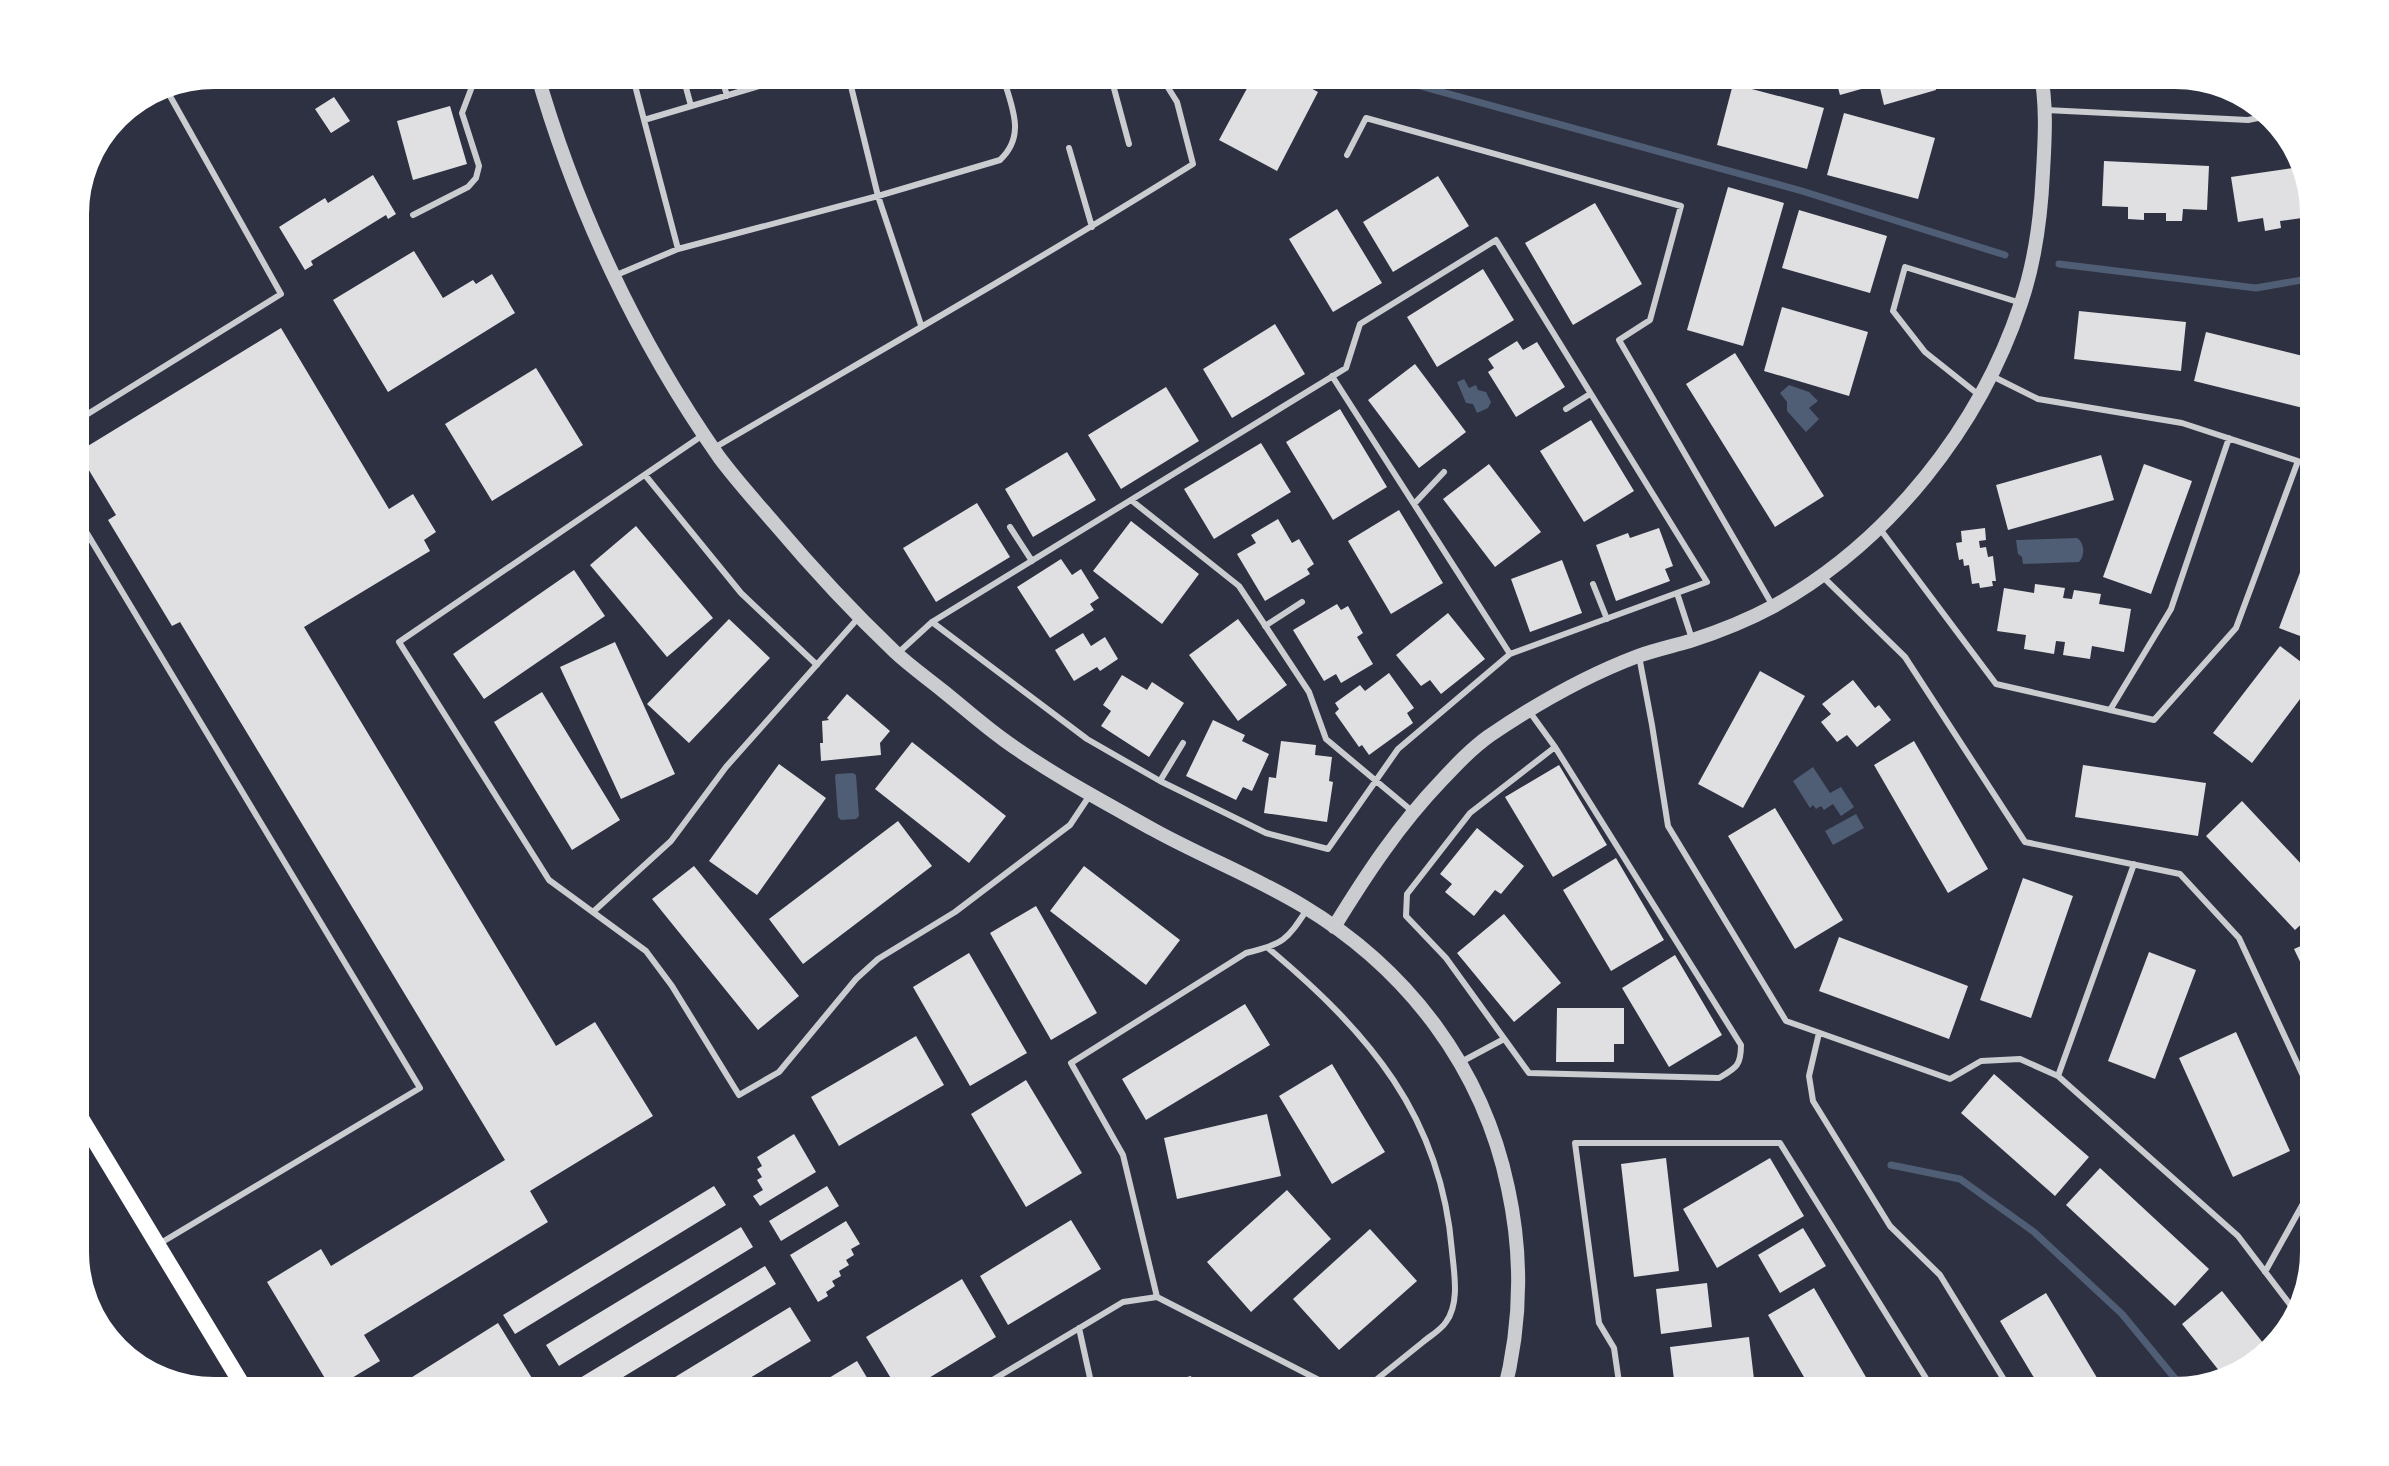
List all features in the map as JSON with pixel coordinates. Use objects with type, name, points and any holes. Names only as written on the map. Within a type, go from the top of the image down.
[{"type":"main road","points":[[84,1123],[241,1382]]},
{"type":"street","points":[[541,84],[564,157],[614,276],[667,376],[742,486],[813,569],[897,654],[1005,741],[1090,795],[1308,908],[1374,960],[1423,1006],[1460,1062],[1490,1124],[1514,1212],[1518,1302],[1514,1347],[1506,1382]]},
{"type":"street","points":[[1334,927],[1368,872],[1412,811],[1487,738],[1568,687],[1639,656],[1692,640],[1773,606],[1821,575],[1905,501],[1940,457],[1979,395],[2021,303],[2041,203],[2045,110],[2042,84]]},
{"type":"lane","points":[[413,215],[468,187],[476,178],[479,166],[462,113],[473,84]]},
{"type":"lane","points":[[635,84],[678,249]]},
{"type":"lane","points":[[685,84],[691,106]]},
{"type":"lane","points":[[724,84],[727,96]]},
{"type":"lane","points":[[644,120],[766,84]]},
{"type":"lane","points":[[850,84],[878,196],[921,325]]},
{"type":"lane","points":[[614,276],[678,249],[1000,160],[1011,150],[1017,131],[1005,84]]},
{"type":"lane","points":[[1113,84],[1129,144]]},
{"type":"lane","points":[[714,448],[1092,227],[1193,164],[1177,102],[1166,84]]},
{"type":"lane","points":[[84,416],[281,294],[168,93]]},
{"type":"lane","points":[[2045,110],[2248,120],[2262,117]]},
{"type":"lane","points":[[1347,155],[1366,118],[1681,206],[1650,320],[1619,340],[1773,606]]},
{"type":"lane","points":[[1069,148],[1092,227]]},
{"type":"lane","points":[[897,654],[932,622],[1346,368],[1360,324],[1496,240],[1707,582],[1510,654],[1398,749],[1328,849],[1266,833],[1160,781],[1087,739],[932,622]]},
{"type":"lane","points":[[1979,395],[1925,352],[1893,311],[1905,267],[2021,303]]},
{"type":"lane","points":[[1878,527],[1996,684],[2154,720],[2236,628],[2298,461],[2182,423],[2038,399],[1990,375]]},
{"type":"lane","points":[[1332,376],[1510,654]]},
{"type":"lane","points":[[1566,409],[1590,394]]},
{"type":"lane","points":[[705,434],[399,642],[549,880],[646,951],[672,986],[739,1095],[779,1072],[856,979],[878,959],[955,912],[1070,825],[1090,795]]},
{"type":"lane","points":[[2110,710],[2171,609],[2229,438]]},
{"type":"lane","points":[[1414,504],[1444,472]]},
{"type":"lane","points":[[645,475],[741,593],[817,665]]},
{"type":"lane","points":[[1131,500],[1239,586],[1309,692],[1326,739],[1412,811]]},
{"type":"lane","points":[[1010,527],[1032,561]]},
{"type":"lane","points":[[84,528],[420,1088],[158,1245]]},
{"type":"lane","points":[[1821,575],[1905,657],[2025,842],[2180,874],[2239,938],[2305,1080]]},
{"type":"lane","points":[[1593,584],[1607,619]]},
{"type":"lane","points":[[1677,593],[1692,640]]},
{"type":"lane","points":[[1265,626],[1302,602]]},
{"type":"lane","points":[[593,912],[671,841],[726,767],[860,616]]},
{"type":"lane","points":[[1639,656],[1668,826],[1786,1021],[1950,1079],[1981,1061],[2020,1059],[2058,1076],[2238,1236],[2292,1308]]},
{"type":"lane","points":[[1529,711],[1555,747],[1741,1045],[1741,1059],[1734,1069],[1719,1078],[1529,1073],[1446,958],[1406,916],[1407,894],[1470,813],[1555,747]]},
{"type":"lane","points":[[1160,781],[1183,743]]},
{"type":"lane","points":[[2058,1076],[2134,864]]},
{"type":"lane","points":[[1157,1297],[1123,1155],[1071,1063],[1246,953],[1268,948],[1288,938],[1308,908]]},
{"type":"lane","points":[[1268,948],[1336,1008],[1367,1042],[1404,1093],[1429,1146],[1449,1215],[1456,1294],[1446,1322],[1373,1382]]},
{"type":"lane","points":[[1819,1033],[1809,1076],[1813,1101],[1890,1226],[1940,1275],[2005,1382]]},
{"type":"lane","points":[[1460,1062],[1504,1039]]},
{"type":"lane","points":[[1619,1382],[1614,1348],[1599,1323],[1575,1143],[1780,1143],[1928,1382]]},
{"type":"lane","points":[[2265,1272],[2305,1200]]},
{"type":"lane","points":[[989,1382],[1123,1302],[1157,1297],[1323,1382]]},
{"type":"lane","points":[[1079,1328],[1091,1382]]},
{"type":"water","points":[[1464,379],[1469,388],[1476,385],[1478,390],[1486,392],[1491,402],[1488,408],[1477,413],[1473,404],[1466,403],[1457,382]]},
{"type":"water","points":[[1789,385],[1809,392],[1818,401],[1809,408],[1819,419],[1806,432],[1787,411],[1787,402],[1780,393]]},
{"type":"water","points":[[2077,538],[2083,550],[2079,562],[2023,564],[2018,554],[2016,540]]},
{"type":"water","points":[[1813,767],[1830,793],[1841,787],[1854,807],[1841,816],[1833,804],[1824,810],[1821,806],[1816,809],[1813,805],[1810,808],[1793,781]]},
{"type":"water","points":[[856,775],[859,816],[841,820],[838,817],[835,776]]},
{"type":"water","points":[[1856,814],[1864,828],[1833,845],[1825,831]]},
{"type":"building","points":[[1249,84],[1303,84],[1318,92],[1277,171],[1219,140]]},
{"type":"building","points":[[1733,84],[1824,108],[1807,169],[1717,145]]},
{"type":"building","points":[[1837,84],[1879,84],[1840,95]]},
{"type":"building","points":[[1879,84],[1934,84],[1936,90],[1884,105]]},
{"type":"building","points":[[334,97],[350,121],[331,133],[315,109]]},
{"type":"building","points":[[450,106],[467,164],[413,180],[397,121]]},
{"type":"building","points":[[1844,113],[1935,138],[1918,199],[1827,175]]},
{"type":"building","points":[[2104,161],[2209,166],[2207,210],[2183,209],[2182,221],[2166,221],[2166,213],[2144,213],[2144,220],[2128,219],[2128,207],[2102,206]]},
{"type":"building","points":[[2296,168],[2303,188],[2305,226],[2302,218],[2280,221],[2281,228],[2265,231],[2263,218],[2238,222],[2231,177]]},
{"type":"building","points":[[373,175],[396,214],[388,219],[386,215],[311,261],[313,265],[305,270],[279,227],[325,198],[328,203]]},
{"type":"building","points":[[1438,176],[1469,226],[1393,272],[1363,222]]},
{"type":"building","points":[[1728,187],[1784,203],[1743,346],[1687,330]]},
{"type":"building","points":[[1595,203],[1642,284],[1573,325],[1525,243]]},
{"type":"building","points":[[1337,209],[1382,283],[1333,312],[1289,239]]},
{"type":"building","points":[[1799,210],[1887,236],[1870,293],[1782,268]]},
{"type":"building","points":[[414,251],[443,298],[473,280],[476,284],[492,274],[515,313],[388,392],[333,300]]},
{"type":"building","points":[[1483,269],[1514,320],[1437,367],[1407,317]]},
{"type":"building","points":[[1782,307],[1868,332],[1849,396],[1764,371]]},
{"type":"building","points":[[2079,311],[2186,322],[2181,371],[2074,359]]},
{"type":"building","points":[[1275,324],[1305,374],[1232,418],[1203,369]]},
{"type":"building","points":[[281,328],[389,509],[413,494],[436,532],[424,540],[430,551],[304,627],[556,1046],[595,1022],[653,1116],[530,1191],[548,1222],[364,1335],[380,1361],[345,1382],[327,1382],[267,1282],[321,1249],[331,1266],[505,1160],[180,622],[172,626],[108,520],[116,515],[84,462],[84,448]]},
{"type":"building","points":[[2206,332],[2305,357],[2305,409],[2194,381]]},
{"type":"building","points":[[1517,341],[1523,350],[1537,342],[1565,387],[1516,417],[1488,372],[1494,368],[1488,359]]},
{"type":"building","points":[[1735,353],[1824,496],[1775,527],[1686,384]]},
{"type":"building","points":[[1415,364],[1466,432],[1419,468],[1368,400]]},
{"type":"building","points":[[536,368],[583,445],[492,501],[445,424]]},
{"type":"building","points":[[1166,387],[1199,441],[1121,489],[1088,435]]},
{"type":"building","points":[[1340,409],[1387,487],[1333,520],[1286,442]]},
{"type":"building","points":[[1591,420],[1634,491],[1584,522],[1540,451]]},
{"type":"building","points":[[1261,443],[1291,492],[1214,539],[1184,489]]},
{"type":"building","points":[[1067,452],[1096,500],[1033,537],[1005,489]]},
{"type":"building","points":[[2101,455],[2114,500],[2008,530],[1996,485]]},
{"type":"building","points":[[1489,464],[1541,532],[1495,567],[1443,499]]},
{"type":"building","points":[[2144,464],[2192,481],[2151,594],[2103,577]]},
{"type":"building","points":[[977,503],[1010,557],[936,602],[903,548]]},
{"type":"building","points":[[1399,510],[1443,583],[1391,614],[1348,541]]},
{"type":"building","points":[[1278,519],[1292,543],[1299,539],[1314,564],[1307,569],[1310,574],[1265,601],[1237,554],[1256,543],[1251,535]]},
{"type":"building","points":[[1131,521],[1199,574],[1162,624],[1093,571]]},
{"type":"building","points":[[636,526],[713,618],[667,657],[590,565]]},
{"type":"building","points":[[1659,528],[1673,566],[1665,569],[1670,581],[1616,601],[1596,545],[1628,533],[1630,538]]},
{"type":"building","points":[[1985,528],[1986,540],[1979,541],[1980,548],[1986,547],[1988,557],[1993,556],[1996,581],[1992,581],[1993,586],[1980,588],[1979,583],[1972,584],[1969,565],[1964,566],[1963,559],[1959,560],[1956,543],[1962,542],[1961,531]]},
{"type":"building","points":[[1061,559],[1072,575],[1081,569],[1099,598],[1090,604],[1094,610],[1050,638],[1017,587]]},
{"type":"building","points":[[2305,559],[2305,638],[2279,628]]},
{"type":"building","points":[[1562,560],[1582,613],[1530,632],[1511,579]]},
{"type":"building","points":[[574,570],[605,616],[484,699],[453,654]]},
{"type":"building","points":[[2035,584],[2065,588],[2063,598],[2072,599],[2074,590],[2101,594],[2099,604],[2131,609],[2124,652],[2092,646],[2090,659],[2063,655],[2065,642],[2056,641],[2054,654],[2024,649],[2026,635],[1997,631],[2004,588],[2034,593]]},
{"type":"building","points":[[1337,604],[1341,610],[1348,606],[1363,633],[1357,637],[1373,664],[1341,683],[1336,674],[1324,681],[1293,630]]},
{"type":"building","points":[[1448,613],[1485,659],[1441,694],[1430,680],[1421,686],[1396,655]]},
{"type":"building","points":[[729,619],[770,658],[689,743],[647,704]]},
{"type":"building","points":[[1238,619],[1287,685],[1238,721],[1189,655]]},
{"type":"building","points":[[1083,633],[1091,646],[1105,637],[1118,659],[1100,671],[1097,667],[1074,681],[1055,650]]},
{"type":"building","points":[[615,642],[675,774],[621,799],[560,667]]},
{"type":"building","points":[[2280,646],[2305,665],[2305,692],[2252,763],[2213,733]]},
{"type":"building","points":[[1760,671],[1805,696],[1743,808],[1698,784]]},
{"type":"building","points":[[1389,673],[1414,708],[1407,713],[1413,723],[1369,755],[1362,745],[1359,747],[1335,713],[1339,709],[1335,703],[1360,685],[1365,691]]},
{"type":"building","points":[[1122,675],[1147,690],[1152,682],[1184,703],[1149,757],[1101,726],[1111,711],[1103,705]]},
{"type":"building","points":[[1853,680],[1875,708],[1879,705],[1891,720],[1857,747],[1847,735],[1837,742],[1821,722],[1831,714],[1822,704]]},
{"type":"building","points":[[542,692],[620,820],[572,850],[494,722]]},
{"type":"building","points":[[847,694],[890,731],[880,743],[881,755],[821,761],[822,721],[829,720],[827,718]]},
{"type":"building","points":[[1213,720],[1245,735],[1242,741],[1269,754],[1252,791],[1243,787],[1236,800],[1186,776]]},
{"type":"building","points":[[1281,741],[1316,745],[1315,755],[1332,757],[1329,781],[1333,782],[1327,822],[1264,813],[1269,777],[1276,778]]},
{"type":"building","points":[[1914,741],[1988,869],[1948,893],[1874,765]]},
{"type":"building","points":[[912,742],[1006,816],[969,863],[875,789]]},
{"type":"building","points":[[779,764],[826,798],[757,895],[709,861]]},
{"type":"building","points":[[1559,765],[1607,845],[1553,877],[1505,797]]},
{"type":"building","points":[[2083,765],[2206,783],[2198,836],[2075,817]]},
{"type":"building","points":[[2242,801],[2305,868],[2305,921],[2295,930],[2206,836]]},
{"type":"building","points":[[1775,808],[1843,920],[1795,949],[1728,836]]},
{"type":"building","points":[[898,821],[932,866],[803,964],[769,919]]},
{"type":"building","points":[[1477,828],[1524,866],[1501,894],[1495,890],[1474,916],[1445,892],[1452,884],[1440,874]]},
{"type":"building","points":[[1616,858],[1664,940],[1611,971],[1563,890]]},
{"type":"building","points":[[694,866],[799,996],[758,1030],[652,899]]},
{"type":"building","points":[[1084,866],[1180,940],[1146,985],[1050,911]]},
{"type":"building","points":[[2023,878],[2073,896],[2031,1018],[1980,1000]]},
{"type":"building","points":[[1036,906],[1097,1013],[1051,1040],[990,933]]},
{"type":"building","points":[[1504,914],[1561,983],[1514,1022],[1457,953]]},
{"type":"building","points":[[1839,937],[1968,986],[1949,1039],[1819,991]]},
{"type":"building","points":[[2305,944],[2305,972],[2294,949]]},
{"type":"building","points":[[2149,952],[2196,970],[2155,1079],[2108,1061]]},
{"type":"building","points":[[969,953],[1027,1053],[970,1086],[913,987]]},
{"type":"building","points":[[1675,955],[1722,1035],[1669,1067],[1622,988]]},
{"type":"building","points":[[1245,1004],[1270,1045],[1146,1120],[1122,1079]]},
{"type":"building","points":[[1557,1008],[1624,1008],[1624,1044],[1614,1044],[1614,1062],[1556,1062]]},
{"type":"building","points":[[2236,1032],[2290,1151],[2233,1177],[2179,1058]]},
{"type":"building","points":[[916,1036],[944,1085],[839,1146],[811,1097]]},
{"type":"building","points":[[1332,1064],[1385,1152],[1332,1184],[1279,1096]]},
{"type":"building","points":[[1994,1074],[2089,1157],[2055,1196],[1961,1113]]},
{"type":"building","points":[[1026,1080],[1082,1173],[1026,1207],[971,1114]]},
{"type":"building","points":[[1267,1114],[1281,1176],[1177,1199],[1164,1138]]},
{"type":"building","points":[[794,1134],[816,1172],[760,1206],[753,1196],[763,1190],[757,1180],[762,1177],[757,1169],[762,1166],[757,1157]]},
{"type":"building","points":[[1666,1158],[1679,1271],[1634,1277],[1621,1164]]},
{"type":"building","points":[[1770,1158],[1804,1216],[1717,1268],[1683,1209]]},
{"type":"building","points":[[2100,1168],[2209,1269],[2175,1306],[2066,1205]]},
{"type":"building","points":[[714,1186],[726,1205],[515,1334],[503,1315]]},
{"type":"building","points":[[827,1186],[839,1206],[781,1241],[769,1221]]},
{"type":"building","points":[[1287,1190],[1331,1239],[1251,1312],[1207,1262]]},
{"type":"building","points":[[1071,1220],[1101,1269],[1008,1325],[980,1276]]},
{"type":"building","points":[[846,1221],[860,1244],[851,1249],[854,1255],[846,1260],[849,1265],[839,1271],[841,1276],[832,1281],[835,1286],[826,1292],[828,1296],[818,1302],[790,1255]]},
{"type":"building","points":[[741,1227],[753,1247],[559,1366],[546,1345]]},
{"type":"building","points":[[1803,1228],[1826,1266],[1780,1293],[1758,1255]]},
{"type":"building","points":[[1370,1229],[1417,1281],[1339,1350],[1293,1299]]},
{"type":"building","points":[[765,1266],[776,1284],[615,1382],[573,1382]]},
{"type":"building","points":[[962,1279],[996,1337],[922,1382],[893,1382],[866,1337]]},
{"type":"building","points":[[1707,1283],[1712,1327],[1661,1334],[1656,1289]]},
{"type":"building","points":[[1814,1288],[1869,1382],[1807,1382],[1768,1315]]},
{"type":"building","points":[[2222,1291],[2265,1346],[2240,1365],[2221,1373],[2182,1324]]},
{"type":"building","points":[[2046,1293],[2100,1382],[2037,1382],[2000,1321]]},
{"type":"building","points":[[790,1307],[811,1341],[743,1382],[667,1382]]},
{"type":"building","points":[[498,1323],[534,1382],[404,1382]]},
{"type":"building","points":[[1749,1337],[1754,1382],[1674,1382],[1670,1347]]},
{"type":"building","points":[[857,1361],[870,1382],[822,1382]]},
{"type":"building","points":[[1191,1376],[1192,1382],[1167,1382]]},
{"type":"waterway","points":[[1413,84],[1802,191],[2005,255]]},
{"type":"waterway","points":[[2059,264],[2256,288],[2305,279]]},
{"type":"waterway","points":[[1891,1165],[1960,1179],[2034,1232],[2122,1314],[2178,1382]]}]
